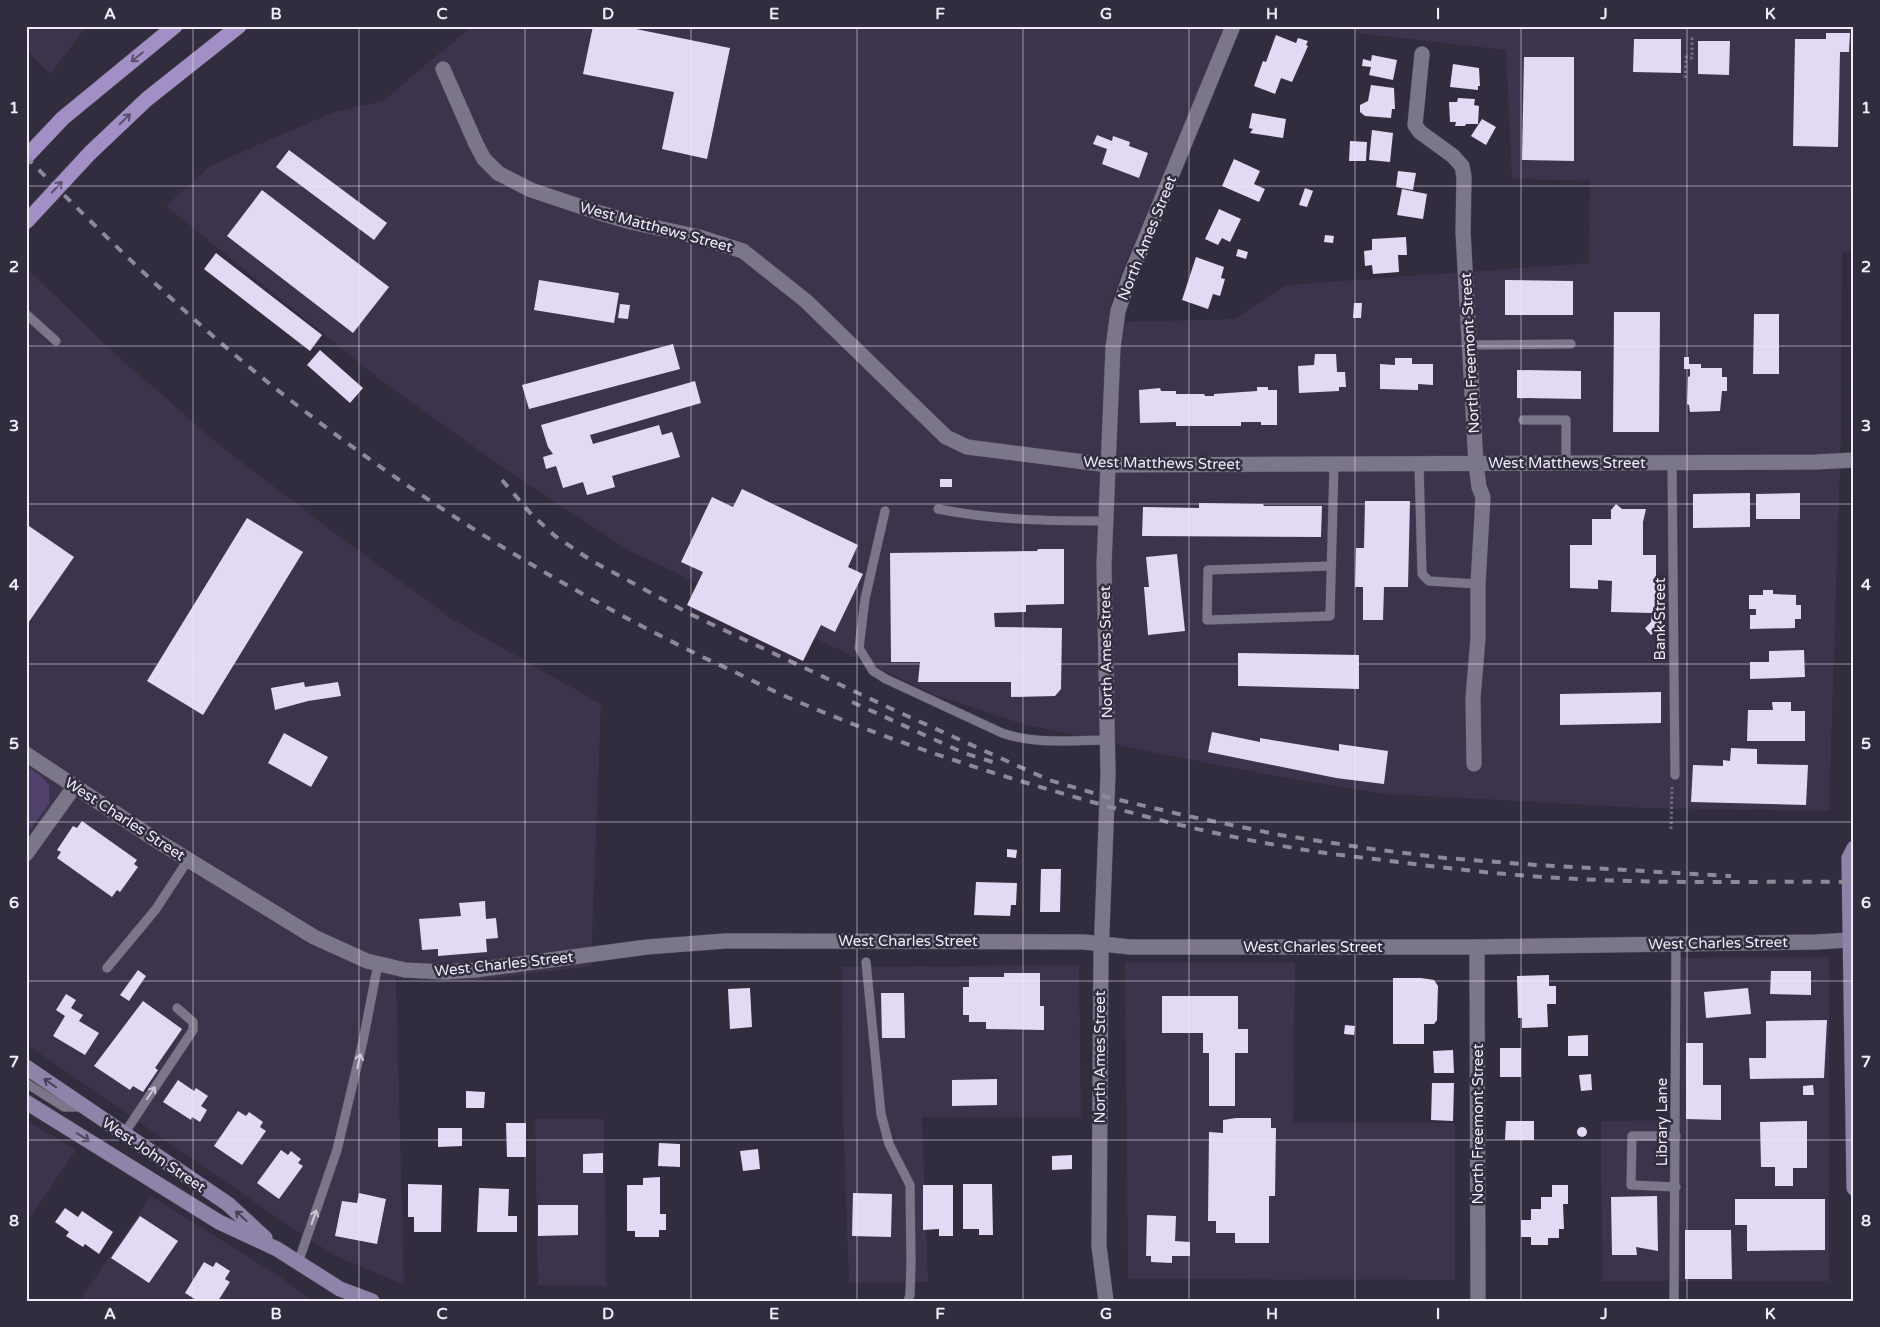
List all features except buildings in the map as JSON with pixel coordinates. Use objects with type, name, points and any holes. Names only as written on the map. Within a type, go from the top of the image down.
[{"type":"main road","points":[[26,157],[63,118],[175,26]]},
{"type":"main road","points":[[26,222],[90,153],[147,99],[239,26]]},
{"type":"main road","points":[[1854,848],[1849,858],[1852,940],[1854,1188]]},
{"type":"main road","name":"West John Street","points":[[26,1067],[228,1204],[277,1249]]},
{"type":"main road","name":"West John Street","points":[[26,1102],[219,1222],[277,1249],[354,1298],[372,1301]]},
{"type":"street","name":"North Ames Street","points":[[1106,1301],[1099,1246],[1102,943],[1108,779],[1104,565],[1113,346],[1118,311],[1130,276],[1233,26]]},
{"type":"street","name":"North Freemont Street","points":[[1422,54],[1415,125],[1420,132],[1453,156],[1462,166],[1464,177],[1463,232],[1476,464],[1479,488],[1483,498],[1478,584],[1478,638],[1473,698],[1474,764]]},
{"type":"street","name":"West Matthews Street","points":[[443,69],[476,144],[484,159],[498,173],[531,190],[600,213],[699,237],[743,251],[806,301],[946,437],[968,447],[1108,465],[1672,463],[1854,460]]},
{"type":"street","name":"West Charles Street","points":[[26,754],[188,860],[314,937],[378,964],[405,970],[446,972],[647,947],[726,942],[1084,942],[1130,947],[1477,947],[1852,940]]},
{"type":"street","points":[[26,854],[74,787]]},
{"type":"street","name":"North Freemont Street","points":[[1477,947],[1478,1301]]},
{"type":"lane","points":[[26,314],[56,341]]},
{"type":"lane","points":[[1469,345],[1571,344]]},
{"type":"lane","points":[[1523,420],[1566,420],[1566,463]]},
{"type":"lane","name":"Bank Street","points":[[1672,463],[1675,775]]},
{"type":"lane","points":[[1331,566],[1208,570],[1207,620],[1330,616],[1334,464]]},
{"type":"lane","points":[[1419,464],[1422,574],[1429,580],[1478,584]]},
{"type":"lane","points":[[938,509],[980,516],[1066,521],[1106,520]]},
{"type":"lane","points":[[885,511],[865,599],[859,648],[873,671],[886,679],[1002,733],[1020,739],[1034,741],[1108,740]]},
{"type":"lane","points":[[108,968],[141,928],[188,860]]},
{"type":"lane","name":"Library Lane","points":[[1674,1301],[1676,943]]},
{"type":"lane","points":[[866,962],[881,1114],[890,1144],[910,1185],[911,1262],[908,1301]]},
{"type":"lane","points":[[298,1263],[337,1150],[364,1041],[378,964]]},
{"type":"lane","points":[[124,1134],[193,1030],[193,1022],[177,1008]]},
{"type":"lane","points":[[26,1083],[64,1107],[85,1108]]},
{"type":"lane","points":[[1676,1136],[1632,1136],[1631,1185],[1676,1187]]},
{"type":"path","points":[[1685,78],[1686,57],[1692,58],[1692,36]]},
{"type":"path","points":[[1670,793],[1671,829]]},
{"type":"shaded area","points":[[26,26],[87,26],[50,74],[26,49]]},
{"type":"shaded area","points":[[472,26],[1227,26],[1123,269],[1111,304],[1109,322],[1235,319],[1286,285],[1589,263],[1590,181],[1512,179],[1506,50],[1356,33],[1355,26],[1854,26],[1853,250],[1842,252],[1841,435],[1829,811],[1645,808],[1385,794],[1292,779],[1156,753],[1019,723],[935,695],[630,551],[499,465],[378,378],[166,206],[210,166],[334,112],[383,101]]},
{"type":"shaded area","points":[[26,268],[121,359],[217,443],[324,525],[452,619],[601,704],[591,966],[463,982],[396,978],[404,1285],[336,1256],[292,1228],[26,1044]]},
{"type":"shaded area","points":[[26,766],[41,776],[49,785],[49,804],[26,835]]},
{"type":"shaded area","points":[[1829,957],[1829,1281],[1602,1281],[1601,1121],[1670,1120],[1681,1115],[1681,958]]},
{"type":"shaded area","points":[[1125,962],[1295,963],[1293,1122],[1455,1123],[1455,1280],[1128,1279]]},
{"type":"shaded area","points":[[1079,965],[1081,1117],[922,1117],[928,1282],[849,1283],[843,1117],[842,967]]},
{"type":"shaded area","points":[[535,1119],[604,1119],[606,1286],[538,1285]]},
{"type":"shaded area","points":[[26,1120],[76,1150],[26,1224]]},
{"type":"shaded area","points":[[151,1196],[276,1274],[312,1301],[79,1301]]},
{"type":"railway","points":[[26,157],[142,272],[233,354],[317,421],[425,498],[481,534],[595,601],[713,662],[778,693],[848,722],[973,766],[1100,804],[1197,829],[1314,851],[1502,874],[1553,878],[1612,881],[1854,882]]},
{"type":"railway","points":[[502,480],[532,515],[555,536],[592,561],[690,614],[894,710],[1049,780],[1107,797],[1183,815],[1280,835],[1372,849],[1445,858],[1536,865],[1731,876]]},
{"type":"railway","points":[[852,702],[964,753],[999,764]]}]
